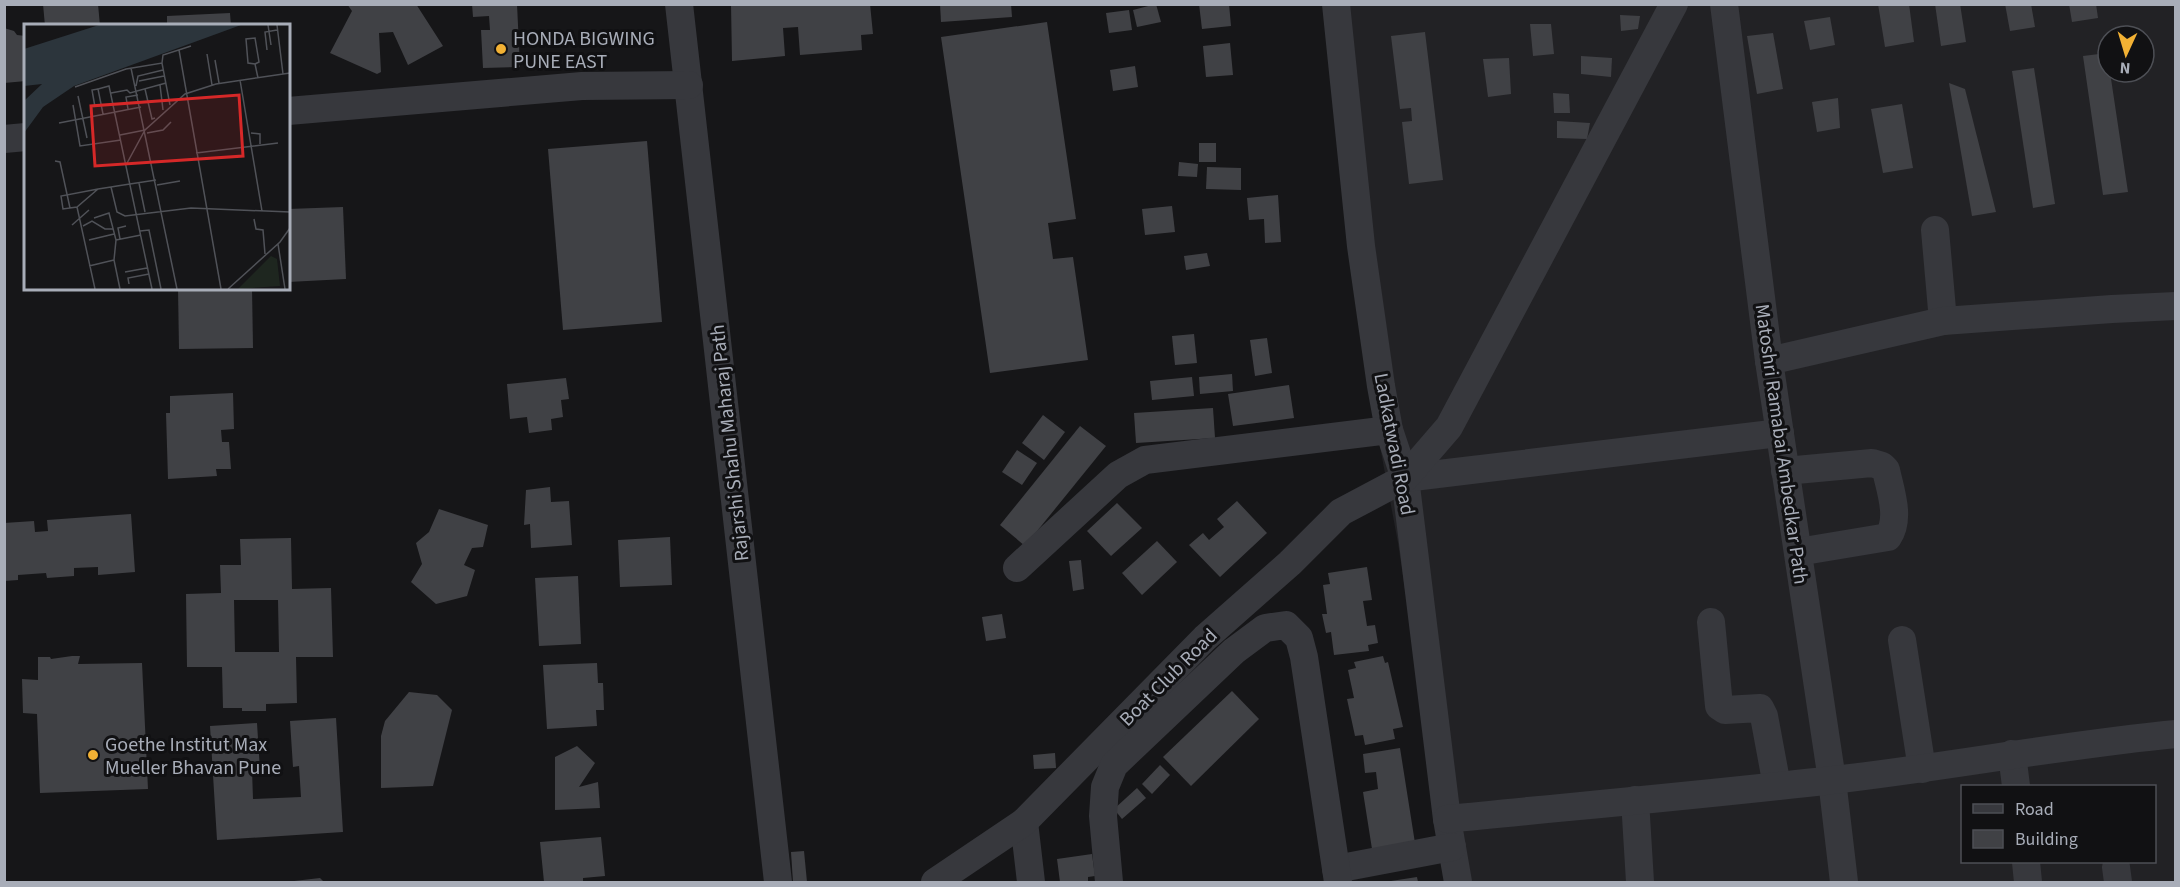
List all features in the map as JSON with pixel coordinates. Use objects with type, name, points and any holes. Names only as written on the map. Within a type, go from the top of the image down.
[{"type":"street","name":"Rajarshi Shahu Maharaj Path","points":[[679,4],[778,882]]},
{"type":"street","name":"Ladkatwadi Road","points":[[1336,4],[1361,246],[1389,430],[1405,477],[1458,882]]},
{"type":"street","points":[[1405,477],[1449,427],[1674,4]]},
{"type":"street","name":"Matoshri Ramabai Ambedkar Path","points":[[1724,4],[1785,471],[1832,780],[1844,882]]},
{"type":"street","points":[[290,111],[582,86],[689,85]]},
{"type":"street","points":[[4,139],[24,136]]},
{"type":"street","points":[[1935,230],[1943,321]]},
{"type":"street","points":[[1770,361],[1943,321],[2175,306]]},
{"type":"street","points":[[1017,568],[1118,475],[1145,460],[1389,430]]},
{"type":"street","points":[[1405,477],[1780,433]]},
{"type":"street","points":[[1785,471],[1872,463],[1882,466],[1887,470],[1895,516],[1892,531],[1888,537],[1798,552]]},
{"type":"street","name":"Boat Club Road","points":[[935,882],[1024,822],[1205,638],[1290,563],[1341,512],[1405,477]]},
{"type":"street","points":[[1711,622],[1719,706],[1725,710],[1760,708],[1764,716],[1777,786]]},
{"type":"street","points":[[1108,882],[1102,816],[1105,787],[1114,765],[1234,651],[1265,628],[1286,625],[1299,638],[1304,657],[1337,876],[1452,847]]},
{"type":"street","points":[[1902,640],[1922,769]]},
{"type":"street","points":[[1448,819],[1832,780],[1922,769],[2012,754],[2175,734]]},
{"type":"street","points":[[2012,754],[2016,785]]},
{"type":"street","points":[[1078,768],[1105,787]]},
{"type":"street","points":[[1635,800],[1640,882]]},
{"type":"street","points":[[1024,822],[1031,882]]},
{"type":"street","points":[[2026,863],[2028,882]]},
{"type":"shaded area","points":[[1329,5],[2175,5],[2175,882],[1449,882],[1398,543],[1376,425]]},
{"type":"building","points":[[43,4],[98,4],[100,24],[45,24]]},
{"type":"building","points":[[347,4],[416,4],[443,46],[408,65],[393,32],[379,33],[381,72],[377,74],[330,53],[352,11]]},
{"type":"building","name":"HONDA BIGWING PUNE EAST","points":[[472,4],[517,4],[520,67],[483,68],[481,30],[490,30],[489,16],[473,17]]},
{"type":"building","points":[[731,4],[870,4],[873,34],[861,35],[862,50],[800,55],[798,27],[783,28],[785,56],[732,61]]},
{"type":"building","points":[[940,4],[1011,4],[1012,17],[941,22]]},
{"type":"building","points":[[1156,4],[1161,22],[1137,27],[1133,10]]},
{"type":"building","points":[[1199,4],[1229,4],[1231,26],[1202,29]]},
{"type":"building","points":[[1878,4],[1909,4],[1914,42],[1885,47]]},
{"type":"building","points":[[1935,4],[1960,4],[1966,42],[1941,46]]},
{"type":"building","points":[[2005,4],[2031,4],[2035,27],[2010,31]]},
{"type":"building","points":[[2069,4],[2096,4],[2098,18],[2072,22]]},
{"type":"building","points":[[1129,10],[1132,30],[1109,33],[1106,13]]},
{"type":"building","points":[[230,13],[231,24],[167,24],[167,16]]},
{"type":"building","points":[[1620,15],[1640,16],[1638,29],[1621,31]]},
{"type":"building","points":[[1830,17],[1835,45],[1810,50],[1804,21]]},
{"type":"building","points":[[1047,22],[1076,219],[1048,223],[1053,259],[1073,257],[1088,360],[990,373],[941,37]]},
{"type":"building","points":[[1530,24],[1551,24],[1554,54],[1533,56]]},
{"type":"building","points":[[4,28],[14,31],[17,35],[24,36],[24,81],[4,83]]},
{"type":"building","points":[[1425,32],[1443,180],[1409,184],[1402,122],[1412,121],[1411,108],[1400,109],[1391,36]]},
{"type":"building","points":[[1773,33],[1783,89],[1757,94],[1747,36]]},
{"type":"building","points":[[1230,43],[1233,75],[1206,77],[1203,46]]},
{"type":"building","points":[[2096,54],[2096,84],[2112,84],[2128,192],[2103,195],[2083,56]]},
{"type":"building","points":[[1581,56],[1612,58],[1611,77],[1581,74]]},
{"type":"building","points":[[1509,58],[1511,94],[1488,97],[1483,59]]},
{"type":"building","points":[[1135,66],[1138,87],[1113,91],[1110,70]]},
{"type":"building","points":[[2034,68],[2055,204],[2033,208],[2012,71]]},
{"type":"building","points":[[1949,83],[1965,89],[1996,212],[1972,216]]},
{"type":"building","points":[[1553,93],[1569,94],[1570,113],[1554,113]]},
{"type":"building","points":[[1838,98],[1840,128],[1817,132],[1812,102]]},
{"type":"building","points":[[1902,104],[1913,168],[1883,173],[1871,109]]},
{"type":"building","points":[[1557,121],[1590,123],[1587,139],[1557,138]]},
{"type":"building","points":[[647,141],[662,322],[563,330],[548,149]]},
{"type":"building","points":[[1199,143],[1216,143],[1216,162],[1199,162]]},
{"type":"building","points":[[1179,162],[1198,164],[1197,177],[1178,176]]},
{"type":"building","points":[[1207,167],[1241,168],[1241,190],[1206,189]]},
{"type":"building","points":[[1278,195],[1281,242],[1265,243],[1264,219],[1249,220],[1247,198]]},
{"type":"building","points":[[1172,206],[1175,232],[1145,235],[1142,209]]},
{"type":"building","points":[[343,207],[346,279],[290,282],[290,209]]},
{"type":"building","points":[[1207,253],[1210,266],[1186,270],[1184,256]]},
{"type":"building","points":[[178,290],[252,290],[253,348],[179,349]]},
{"type":"building","points":[[1194,334],[1197,363],[1175,365],[1172,336]]},
{"type":"building","points":[[1267,338],[1272,373],[1255,376],[1250,340]]},
{"type":"building","points":[[1232,374],[1233,391],[1200,394],[1199,377]]},
{"type":"building","points":[[1192,377],[1194,396],[1152,400],[1150,381]]},
{"type":"building","points":[[566,378],[569,399],[561,400],[563,417],[551,419],[552,430],[529,433],[527,417],[510,419],[507,384]]},
{"type":"building","points":[[1289,385],[1294,418],[1233,426],[1228,394]]},
{"type":"building","points":[[233,393],[234,429],[221,430],[222,442],[229,442],[231,469],[216,469],[217,476],[168,479],[166,413],[170,413],[170,396]]},
{"type":"building","points":[[1213,408],[1215,438],[1136,443],[1134,413]]},
{"type":"building","points":[[1043,415],[1065,432],[1044,460],[1022,443]]},
{"type":"building","points":[[1080,426],[1106,446],[1025,546],[1000,525]]},
{"type":"building","points":[[1017,450],[1037,463],[1022,485],[1002,472]]},
{"type":"building","points":[[550,487],[551,502],[569,501],[572,545],[531,548],[530,524],[524,525],[526,490]]},
{"type":"building","points":[[1237,501],[1267,533],[1220,577],[1189,545],[1203,533],[1209,540],[1224,527],[1217,519]]},
{"type":"building","points":[[1117,503],[1142,528],[1111,556],[1087,531]]},
{"type":"building","points":[[439,509],[488,525],[483,547],[472,548],[464,565],[475,570],[467,596],[436,604],[411,582],[422,564],[416,543],[429,532]]},
{"type":"building","points":[[131,514],[135,572],[98,575],[98,567],[74,568],[74,576],[47,578],[46,573],[18,575],[18,580],[4,581],[4,523],[34,521],[35,532],[48,531],[47,520]]},
{"type":"building","points":[[670,537],[672,585],[620,587],[618,540]]},
{"type":"building","points":[[291,538],[292,589],[331,588],[333,657],[296,657],[297,703],[266,704],[266,711],[223,708],[222,667],[187,667],[186,594],[221,593],[220,565],[241,565],[240,539]],"holes":[[[234,600],[278,600],[279,652],[235,652]]]},
{"type":"building","points":[[1157,541],[1177,562],[1142,595],[1122,573]]},
{"type":"building","points":[[1081,560],[1084,589],[1073,591],[1069,561]]},
{"type":"building","points":[[1367,567],[1372,600],[1363,601],[1367,626],[1375,625],[1378,643],[1368,645],[1369,651],[1334,655],[1331,632],[1326,633],[1322,614],[1327,614],[1323,585],[1330,584],[1328,573]]},
{"type":"building","points":[[578,576],[581,644],[539,646],[535,578]]},
{"type":"building","points":[[1002,614],[1006,638],[986,641],[982,617]]},
{"type":"building","name":"Goethe Institut Max Mueller Bhavan Pune","points":[[80,656],[78,664],[142,663],[148,789],[40,793],[37,714],[23,713],[22,679],[38,680],[38,657],[50,657],[51,659]]},
{"type":"building","points":[[1383,656],[1385,663],[1388,662],[1403,727],[1393,729],[1395,739],[1365,745],[1363,735],[1355,736],[1347,699],[1354,698],[1348,670],[1356,668],[1354,662]]},
{"type":"building","points":[[597,663],[598,683],[603,683],[604,710],[596,710],[597,726],[547,729],[543,665]]},
{"type":"building","points":[[1232,691],[1259,719],[1191,786],[1163,757]]},
{"type":"building","points":[[409,692],[437,695],[452,710],[433,786],[381,788],[381,736],[385,721]]},
{"type":"building","points":[[336,718],[343,832],[217,840],[210,726],[257,723],[260,770],[252,770],[253,799],[301,797],[299,766],[293,767],[290,721]]},
{"type":"building","points":[[577,746],[595,763],[579,787],[598,782],[600,808],[555,810],[555,757]]},
{"type":"building","points":[[1400,748],[1415,843],[1372,849],[1363,792],[1378,789],[1376,772],[1365,773],[1363,754]]},
{"type":"building","points":[[1055,753],[1056,768],[1034,769],[1033,755]]},
{"type":"building","points":[[1160,765],[1170,775],[1152,794],[1142,784]]},
{"type":"building","points":[[1137,788],[1146,798],[1122,819],[1114,809]]},
{"type":"building","points":[[601,837],[605,876],[583,878],[583,882],[544,882],[540,842]]},
{"type":"building","points":[[804,851],[807,882],[793,882],[791,852]]},
{"type":"building","points":[[1092,854],[1095,876],[1088,877],[1088,882],[1060,882],[1057,859]]},
{"type":"building","points":[[1417,877],[1418,882],[1391,882],[1391,881]]},
{"type":"building","points":[[320,878],[324,882],[294,882],[294,881]]},
{"type":"place","name":"HONDA BIGWING PUNE EAST","points":[[501,49]]},
{"type":"place","name":"Goethe Institut Max Mueller Bhavan Pune","points":[[93,755]]}]
